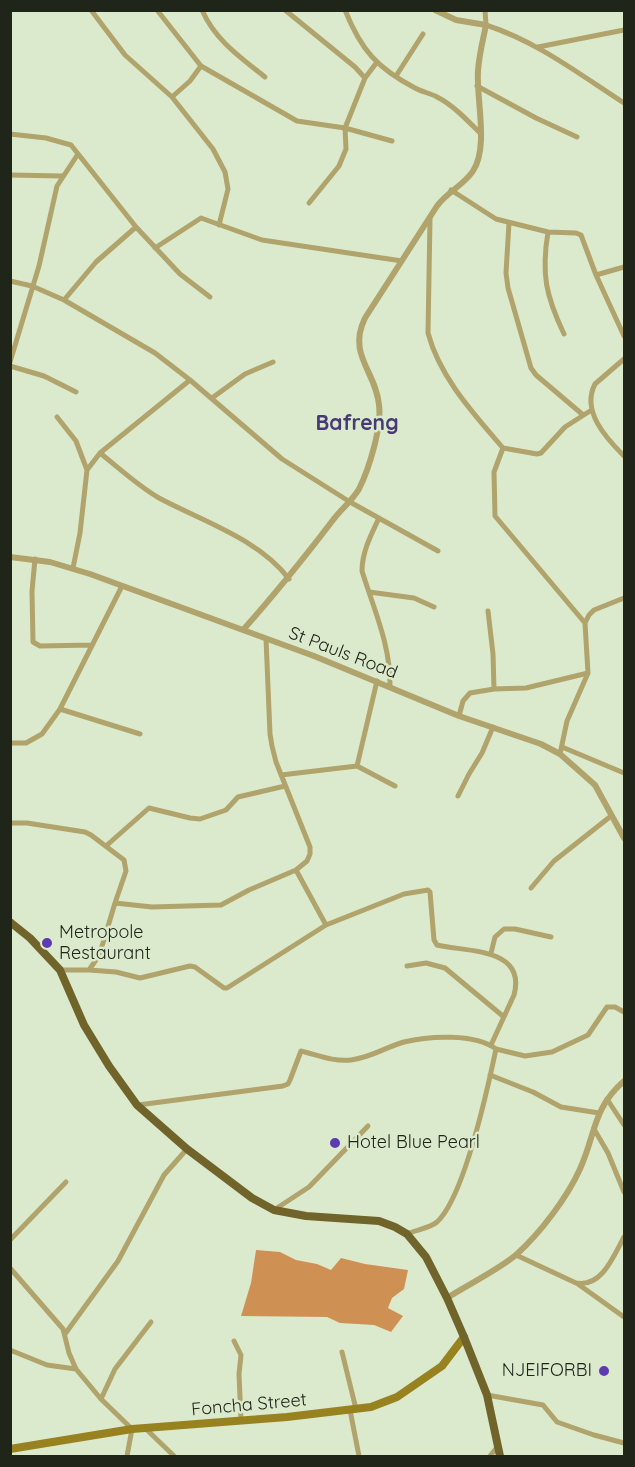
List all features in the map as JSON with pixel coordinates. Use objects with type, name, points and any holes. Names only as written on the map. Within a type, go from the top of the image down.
[{"type":"highway","points":[[10,921],[30,938],[60,970],[84,1025],[109,1066],[137,1105],[187,1149],[252,1198],[274,1210],[306,1216],[379,1221],[407,1234],[426,1257],[464,1336],[487,1395],[500,1456]]},
{"type":"main road","name":"Foncha Street","points":[[10,1449],[132,1429],[353,1410],[385,1403],[442,1366],[464,1336]]},
{"type":"street","points":[[91,10],[125,55],[172,98],[213,148],[225,172],[228,189],[219,225]]},
{"type":"street","points":[[158,10],[201,66],[297,121],[345,128],[392,141]]},
{"type":"street","points":[[202,10],[214,32],[230,50],[265,77]]},
{"type":"street","points":[[285,10],[356,67],[366,78]]},
{"type":"street","points":[[345,10],[365,50],[376,62],[460,113],[480,133]]},
{"type":"street","points":[[435,10],[456,20],[486,25],[508,32],[538,47],[624,103]]},
{"type":"street","points":[[243,630],[289,579],[336,516],[350,502],[366,471],[380,415],[379,403],[360,355],[359,330],[443,197],[474,171],[480,152],[477,86],[479,56],[486,25],[485,10]]},
{"type":"street","points":[[538,47],[624,30]]},
{"type":"street","points":[[396,76],[423,34]]},
{"type":"street","points":[[309,203],[339,166],[346,149],[345,128],[366,78],[376,62]]},
{"type":"street","points":[[172,98],[190,81],[201,66]]},
{"type":"street","points":[[477,86],[577,137]]},
{"type":"street","points":[[10,135],[46,138],[71,145],[155,248],[180,274],[210,297]]},
{"type":"street","points":[[76,392],[51,379],[10,364],[39,266],[57,186],[78,154]]},
{"type":"street","points":[[10,175],[62,176]]},
{"type":"street","points":[[451,190],[484,214],[509,223],[548,232],[576,233],[581,236],[624,336]]},
{"type":"street","points":[[155,248],[201,218],[262,240],[402,261]]},
{"type":"street","points":[[430,219],[428,333],[441,367],[465,404],[503,448],[541,453],[565,427],[590,411]]},
{"type":"street","points":[[509,223],[506,273],[514,311],[531,368],[536,375],[582,414]]},
{"type":"street","points":[[64,300],[96,262],[136,227]]},
{"type":"street","points":[[548,232],[545,268],[548,297],[564,334]]},
{"type":"street","points":[[596,275],[624,267]]},
{"type":"street","points":[[10,281],[32,286],[64,300],[155,353],[212,398],[282,459],[350,502],[438,551]]},
{"type":"street","points":[[624,359],[595,384],[592,390],[590,411],[609,441],[624,456]]},
{"type":"street","points":[[212,398],[245,374],[273,362]]},
{"type":"street","points":[[87,470],[100,453],[190,380]]},
{"type":"street","points":[[57,417],[76,441],[87,470],[80,533],[73,568]]},
{"type":"street","points":[[503,448],[494,472],[495,516],[585,623]]},
{"type":"street","points":[[100,453],[157,497],[220,526],[252,547],[277,564],[289,579]]},
{"type":"street","points":[[379,518],[362,561],[362,571],[387,648],[390,687]]},
{"type":"street","name":"St Pauls Road","points":[[10,557],[35,559],[73,568],[378,681],[459,716],[541,744],[560,754],[595,785],[624,838]]},
{"type":"street","points":[[35,559],[32,591],[33,642],[40,646],[92,645]]},
{"type":"street","points":[[10,743],[26,742],[42,734],[60,709],[122,586]]},
{"type":"street","points":[[369,592],[414,598],[434,607]]},
{"type":"street","points":[[560,754],[567,721],[588,672],[585,623],[594,610],[624,598]]},
{"type":"street","points":[[488,611],[494,654],[494,689]]},
{"type":"street","points":[[115,903],[152,907],[221,905],[296,870],[307,861],[310,847],[276,762],[270,734],[266,639]]},
{"type":"street","points":[[459,716],[463,701],[470,693],[494,689],[526,688],[588,672]]},
{"type":"street","points":[[357,766],[378,681]]},
{"type":"street","points":[[60,709],[140,734]]},
{"type":"street","points":[[458,796],[482,753],[493,727]]},
{"type":"street","points":[[562,747],[624,773]]},
{"type":"street","points":[[281,775],[357,766],[395,786]]},
{"type":"street","points":[[106,846],[149,808],[200,819],[225,810],[238,797],[285,786]]},
{"type":"street","points":[[531,888],[554,861],[611,816]]},
{"type":"street","points":[[10,823],[27,823],[85,832],[106,846],[126,865],[103,943],[98,957],[89,970]]},
{"type":"street","points":[[296,870],[326,926]]},
{"type":"street","points":[[60,970],[116,972],[140,978],[190,966],[227,988],[326,926],[404,894],[428,890],[434,940],[437,945],[491,953],[506,963],[516,976],[516,986],[493,1047],[490,1075],[479,1120],[451,1202],[436,1223],[407,1234]]},
{"type":"street","points":[[491,953],[495,937],[504,929],[515,928],[551,937]]},
{"type":"street","points":[[407,966],[426,963],[445,968],[504,1017]]},
{"type":"street","points":[[137,1105],[282,1086],[288,1084],[301,1051],[322,1058],[351,1060],[404,1042],[468,1039],[525,1056],[552,1052],[588,1035],[607,1007],[615,1007],[624,1012]]},
{"type":"street","points":[[490,1075],[533,1092],[568,1110],[599,1113]]},
{"type":"street","points":[[447,1298],[516,1255],[534,1236],[573,1184],[599,1113],[607,1099],[624,1081]]},
{"type":"street","points":[[607,1099],[624,1125]]},
{"type":"street","points":[[274,1210],[309,1187],[368,1126]]},
{"type":"street","points":[[594,1129],[608,1153],[624,1192]]},
{"type":"street","points":[[65,1334],[118,1261],[164,1174],[187,1149]]},
{"type":"street","points":[[10,1240],[66,1182]]},
{"type":"street","points":[[576,1283],[590,1283],[597,1278],[605,1269],[624,1236]]},
{"type":"street","points":[[516,1255],[576,1283],[624,1317]]},
{"type":"street","points":[[10,1268],[58,1321],[65,1334],[69,1353],[76,1369],[101,1399],[132,1429],[127,1456]]},
{"type":"street","points":[[101,1399],[116,1369],[151,1322]]},
{"type":"street","points":[[234,1341],[241,1355],[239,1374],[241,1421]]},
{"type":"street","points":[[10,1350],[47,1365],[76,1369]]},
{"type":"street","points":[[342,1353],[359,1456]]},
{"type":"street","points":[[487,1395],[543,1406],[557,1422],[624,1443]]},
{"type":"street","points":[[145,1428],[174,1456]]},
{"type":"street","points":[[490,1456],[498,1446]]},
{"type":"shaded area","points":[[256,1250],[280,1252],[296,1260],[317,1264],[331,1270],[341,1258],[408,1270],[404,1289],[392,1298],[388,1308],[403,1316],[391,1332],[374,1325],[340,1323],[327,1317],[241,1316],[251,1283]]},
{"type":"place","name":"Metropole Restaurant","points":[[47,943]]},
{"type":"place","name":"Hotel Blue Pearl","points":[[335,1143]]},
{"type":"place","name":"NJEIFORBI","points":[[604,1371]]},
{"type":"district","name":"Bafreng","points":[[357,424]]}]
